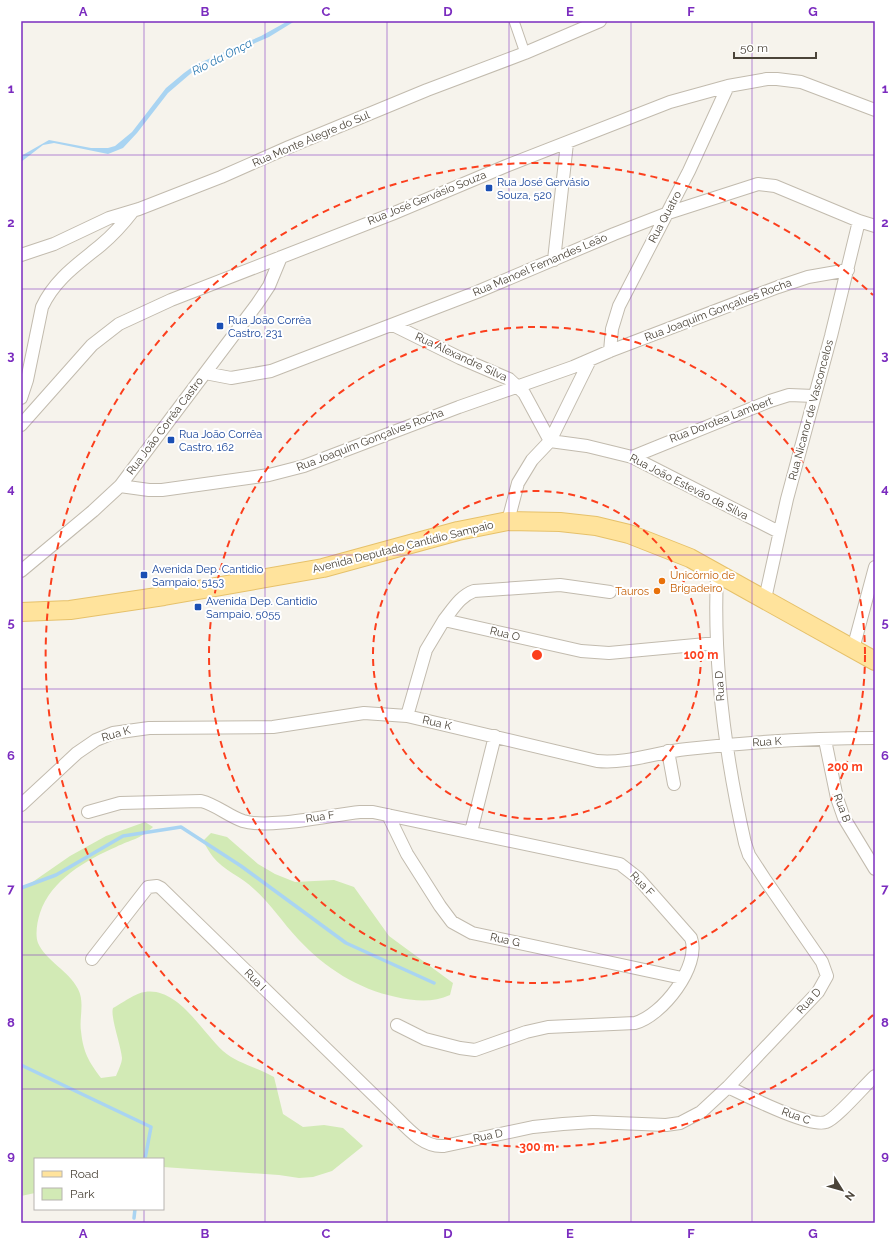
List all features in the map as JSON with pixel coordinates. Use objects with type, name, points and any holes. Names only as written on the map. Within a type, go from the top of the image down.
[{"type":"main road","name":"Avenida Deputado Cantídio Sampaio","points":[[21,612],[49,612],[78,609],[164,596],[323,568],[458,531],[508,521],[567,523],[596,526],[629,534],[690,558],[875,661]]},
{"type":"street","points":[[514,21],[525,53]]},
{"type":"street","name":"Rua Monte Alegre do Sul","points":[[21,255],[41,249],[109,218],[133,211],[221,177],[427,90],[525,53],[600,21]]},
{"type":"street","name":"Rua José Gervásio Souza","points":[[21,425],[92,345],[119,324],[171,300],[281,258],[670,102],[728,86],[766,79],[789,80],[812,86],[875,110]]},
{"type":"street","name":"Rua Quatro","points":[[610,351],[613,324],[619,306],[668,214],[721,105],[728,86]]},
{"type":"street","points":[[554,260],[567,143]]},
{"type":"street","name":"Rua Manoel Fernandes Leão","points":[[205,373],[231,378],[271,371],[393,325],[614,234],[750,186],[767,184],[775,186],[859,221],[875,226]]},
{"type":"street","points":[[21,398],[27,380],[42,307],[47,297],[61,278],[110,237],[133,211]]},
{"type":"street","name":"Rua Nicanor de Vasconcelos","points":[[765,599],[779,532],[848,270],[859,221]]},
{"type":"street","name":"Rua João Corrêa Castro","points":[[21,571],[93,512],[120,486],[269,286],[281,258]]},
{"type":"street","name":"Rua Joaquim Gonçalves Rocha","points":[[120,486],[149,490],[162,490],[270,475],[290,470],[345,452],[459,406],[519,387],[786,284],[826,272],[848,270]]},
{"type":"street","name":"Rua Alexandre Silva","points":[[393,325],[460,358],[509,379],[519,387],[550,441]]},
{"type":"street","points":[[508,521],[518,483],[532,460],[550,441],[590,360]]},
{"type":"street","name":"Rua Dorotea Lambert","points":[[632,457],[770,400],[793,395],[814,396]]},
{"type":"street","name":"Rua João Estevão da Silva","points":[[550,441],[587,446],[632,457],[779,532]]},
{"type":"street","points":[[853,649],[875,567]]},
{"type":"street","name":"Rua D","points":[[425,1142],[435,1146],[444,1146],[533,1127],[563,1124],[593,1122],[666,1125],[680,1123],[701,1112],[728,1087],[818,992],[827,976],[822,962],[749,855],[740,822],[726,744],[717,642],[717,573]]},
{"type":"street","points":[[407,716],[426,650],[444,620],[466,594],[474,591],[560,585],[610,592]]},
{"type":"street","name":"Rua O","points":[[444,620],[581,652],[609,653],[717,642]]},
{"type":"street","name":"Rua K","points":[[21,805],[77,753],[96,740],[120,731],[149,728],[272,727],[364,713],[407,716],[597,761],[609,762],[623,761],[668,751],[726,744],[875,738]]},
{"type":"street","points":[[471,832],[495,736]]},
{"type":"street","name":"Rua B","points":[[825,740],[837,798],[844,818],[875,869]]},
{"type":"street","points":[[668,751],[674,784]]},
{"type":"street","name":"Rua F","points":[[88,812],[120,803],[194,801],[207,802],[243,821],[270,824],[360,812],[388,815],[620,864],[630,871],[691,938],[694,946],[694,953],[682,978],[669,999],[652,1015],[635,1023],[548,1027],[526,1032],[474,1050],[425,1039],[397,1024]]},
{"type":"street","name":"Rua G","points":[[388,815],[407,854],[440,906],[452,922],[461,928],[472,933],[682,978]]},
{"type":"street","name":"Rua I","points":[[92,959],[148,887],[157,886],[161,888],[388,1109],[425,1142]]},
{"type":"street","name":"Rua C","points":[[728,1087],[782,1111],[820,1123],[832,1119],[875,1076]]},
{"type":"green space","points":[[145,822],[153,827],[139,837],[93,858],[71,872],[52,891],[45,901],[40,913],[37,928],[38,943],[41,949],[69,977],[78,989],[81,999],[82,1038],[85,1051],[93,1067],[101,1078],[116,1076],[121,1065],[122,1058],[113,1018],[113,1008],[133,996],[145,992],[157,992],[168,996],[179,1003],[188,1012],[223,1051],[241,1062],[274,1077],[283,1114],[303,1127],[324,1125],[343,1128],[363,1146],[332,1171],[313,1177],[299,1178],[279,1175],[164,1167],[164,1158],[34,1158],[34,1193],[21,1196],[21,890],[70,856],[106,836]]},
{"type":"green space","points":[[211,833],[227,837],[258,864],[275,874],[295,882],[334,880],[354,887],[389,936],[453,983],[450,995],[444,998],[430,1000],[410,1000],[396,997],[368,989],[331,968],[298,939],[260,895],[249,885],[217,862],[203,841]]},
{"type":"water","name":"Rio da Onça","points":[[288,21],[295,21],[269,37],[196,69],[168,93],[137,133],[123,148],[108,154],[54,143],[43,145],[21,162],[21,156],[49,140],[91,148],[108,148],[115,146],[132,132],[166,88],[195,65],[261,36]]},
{"type":"waterway","points":[[21,888],[56,875],[123,836],[181,827],[241,866],[346,943],[434,983]]},
{"type":"waterway","points":[[21,1065],[151,1127],[145,1158]]},
{"type":"waterway","points":[[134,1218],[135,1210]]},
{"type":"place","name":"Rua José Gervásio Souza, 520","points":[[489,188]]},
{"type":"place","name":"Rua João Corrêa Castro, 231","points":[[220,326]]},
{"type":"place","name":"Rua João Corrêa Castro, 162","points":[[171,440]]},
{"type":"place","name":"Avenida Dep. Cantidio Sampaio, 5153","points":[[144,575]]},
{"type":"place","name":"Unicórnio de Brigadeiro","points":[[662,581]]},
{"type":"place","name":"Tauros","points":[[657,591]]},
{"type":"place","name":"Avenida Dep. Cantidio Sampaio, 5055","points":[[198,607]]}]
